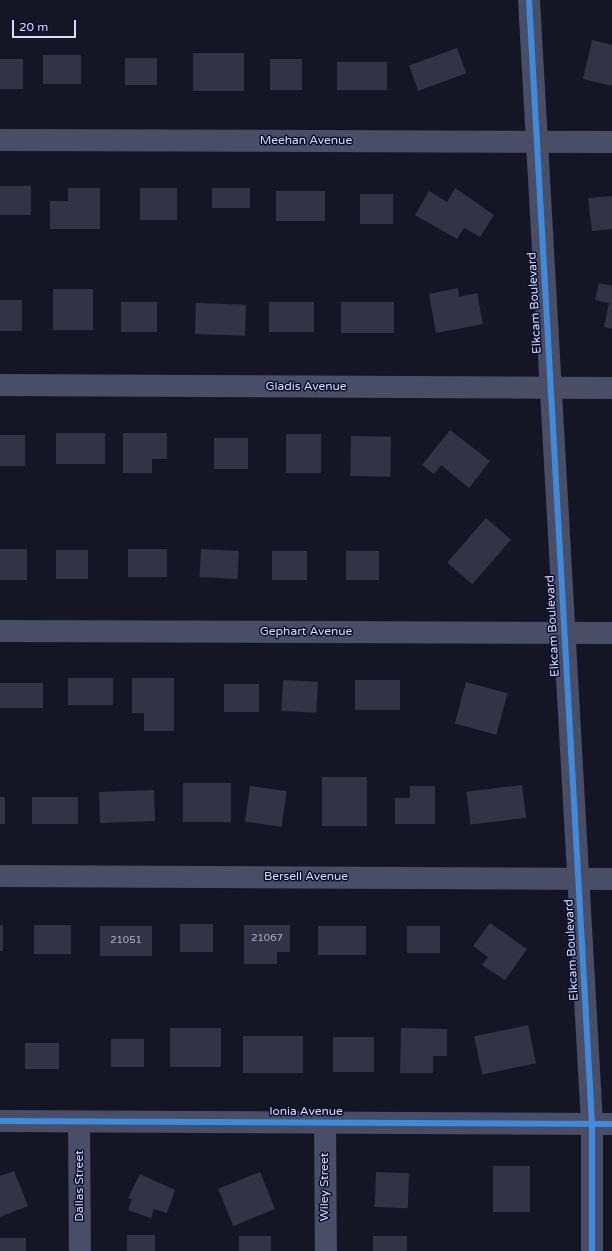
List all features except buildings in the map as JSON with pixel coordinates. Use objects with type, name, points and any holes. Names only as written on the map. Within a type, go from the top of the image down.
[{"type":"street","name":"Elkcam Boulevard","points":[[529,0],[579,879],[602,1124],[592,1251]]},
{"type":"street","name":"Meehan Avenue","points":[[0,140],[612,142]]},
{"type":"street","name":"Gladis Avenue","points":[[0,385],[612,388]]},
{"type":"street","name":"Gephart Avenue","points":[[0,631],[612,633]]},
{"type":"street","name":"Bersell Avenue","points":[[0,876],[612,879]]},
{"type":"street","name":"Ionia Avenue","points":[[0,1121],[602,1124]]},
{"type":"street","name":"Dallas Street","points":[[79,1122],[80,1251]]},
{"type":"street","name":"Wiley Street","points":[[325,1123],[326,1251]]},
{"type":"cycle path","points":[[529,0],[592,1124],[592,1251]]},
{"type":"cycle path","points":[[0,1121],[612,1124]]}]
